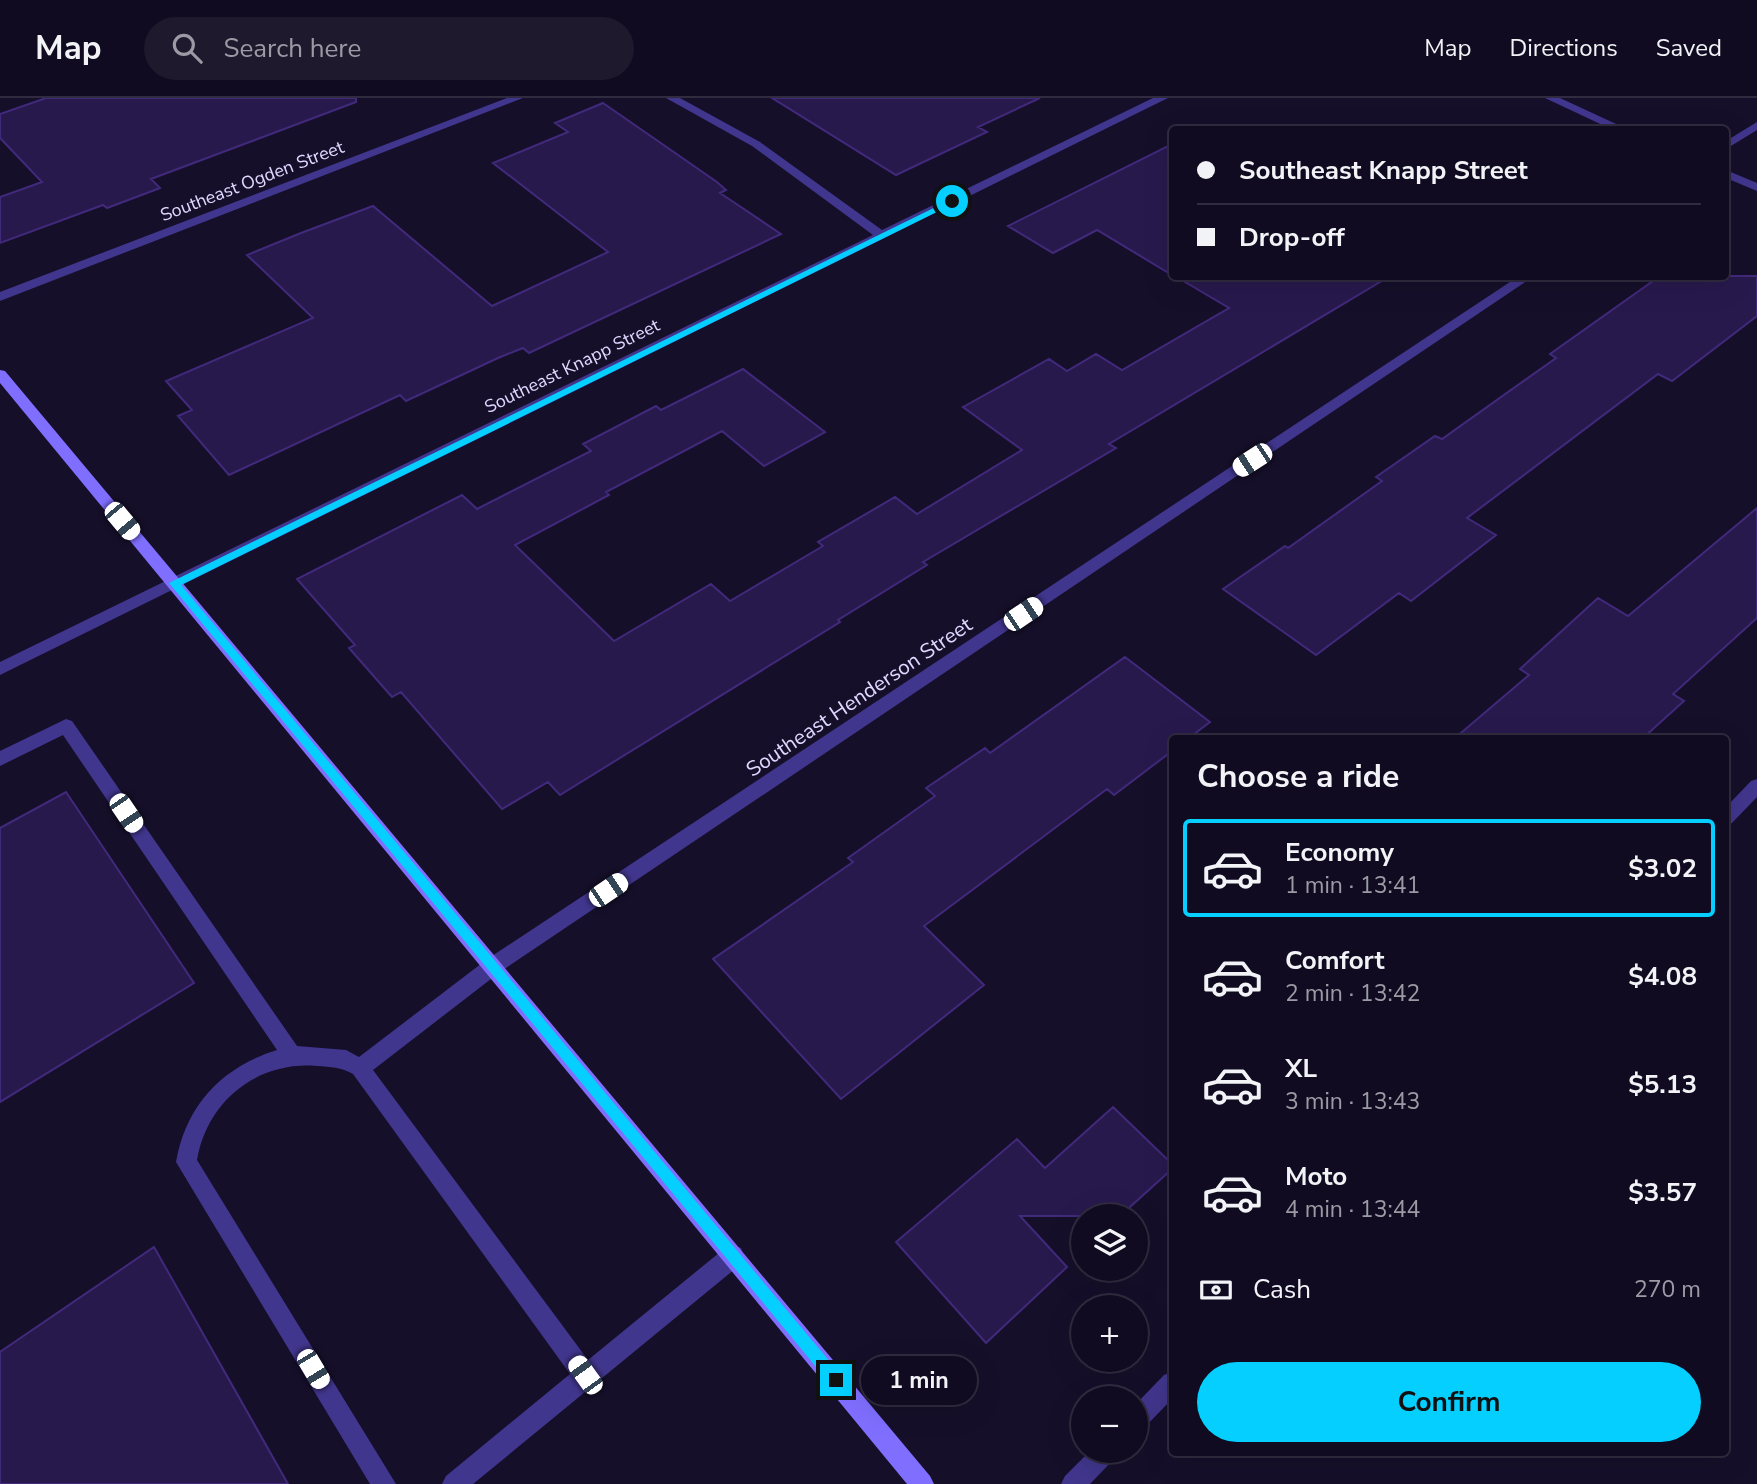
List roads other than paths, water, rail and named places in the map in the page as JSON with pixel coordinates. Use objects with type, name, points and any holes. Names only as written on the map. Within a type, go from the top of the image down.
[{"type":"street","name":"Southeast Ogden Street","points":[[0,297],[517,98]]},
{"type":"street","points":[[671,98],[756,144],[882,236]]},
{"type":"street","name":"Southeast Knapp Street","points":[[0,668],[1162,98]]},
{"type":"street","points":[[1551,98],[1615,126]]},
{"type":"street","points":[[1729,144],[1757,125]]},
{"type":"street","points":[[1729,175],[1757,187]]},
{"type":"street","name":"Southeast Henderson Street","points":[[360,1068],[494,966],[1522,280]]},
{"type":"street","points":[[0,374],[922,1484]]},
{"type":"street","points":[[0,759],[66,726],[292,1055]]},
{"type":"street","points":[[1729,815],[1757,786]]},
{"type":"street","points":[[384,1484],[187,1162],[188,1140],[206,1108],[223,1089],[262,1062],[292,1055],[346,1059],[360,1068],[585,1375]]},
{"type":"street","points":[[454,1484],[733,1256]]},
{"type":"street","points":[[1148,1408],[1169,1386]]},
{"type":"street","points":[[1073,1484],[1094,1463]]}]
